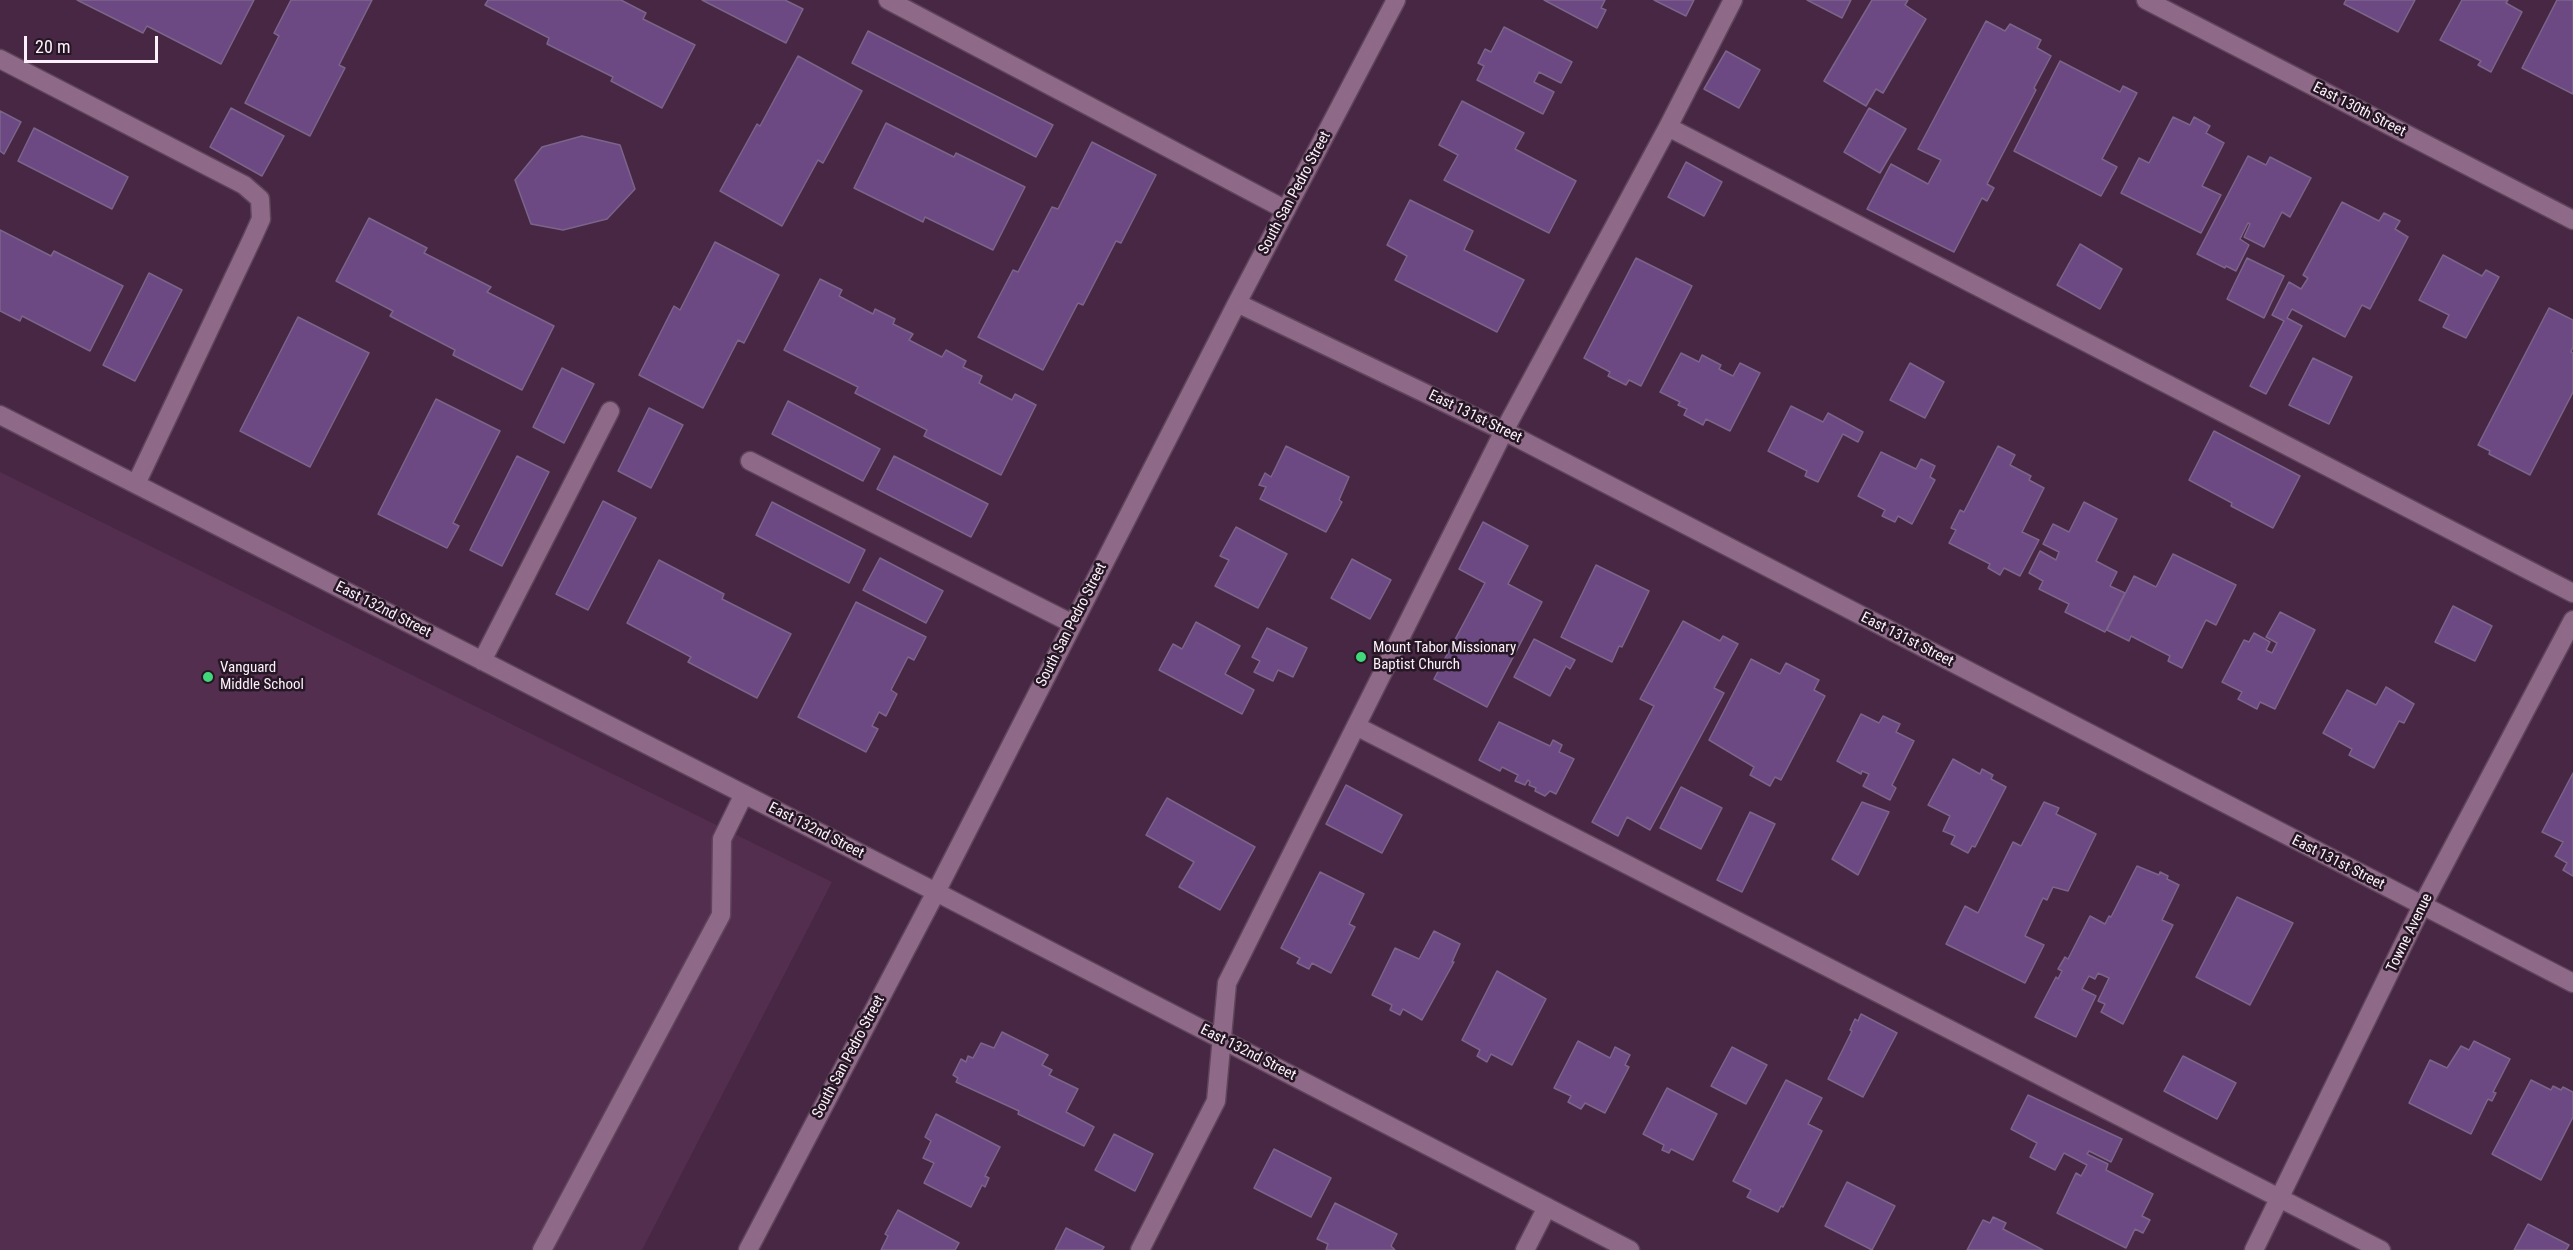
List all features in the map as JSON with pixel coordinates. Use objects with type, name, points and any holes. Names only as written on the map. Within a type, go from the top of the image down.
[{"type":"street","points":[[888,0],[1286,210]]},
{"type":"street","name":"South San Pedro Street","points":[[748,1250],[936,892],[1237,303],[1396,0]]},
{"type":"street","points":[[1140,1250],[1216,1101],[1227,983],[1504,431],[1668,127],[1733,0]]},
{"type":"street","name":"East 130th Street","points":[[2146,0],[2573,220]]},
{"type":"street","points":[[0,59],[244,184],[260,199],[261,219],[136,484]]},
{"type":"street","points":[[1668,127],[2573,593]]},
{"type":"street","name":"East 131st Street","points":[[1237,303],[1504,431],[2573,983]]},
{"type":"street","points":[[482,661],[610,411]]},
{"type":"street","name":"East 132nd Street","points":[[0,415],[936,892],[1630,1250]]},
{"type":"street","points":[[750,461],[1073,624]]},
{"type":"street","name":"Towne Avenue","points":[[2254,1250],[2422,906],[2573,620]]},
{"type":"street","points":[[1356,726],[2381,1250]]},
{"type":"street","points":[[542,1250],[721,915],[722,839],[744,794]]},
{"type":"street","points":[[1525,1250],[1547,1206]]},
{"type":"shaded area","name":"Vanguard Middle School","points":[[0,472],[832,882],[642,1250],[0,1250]]},
{"type":"building","points":[[77,0],[254,0],[221,64],[147,26],[143,33]]},
{"type":"building","points":[[291,0],[372,0],[339,65],[345,68],[310,136],[245,103],[279,36],[274,33]]},
{"type":"building","points":[[488,0],[621,0],[646,13],[643,19],[695,45],[662,108],[611,81],[613,77],[547,44],[549,38],[485,5]]},
{"type":"building","points":[[702,0],[785,0],[803,9],[786,43]]},
{"type":"building","points":[[1544,0],[1605,0],[1601,8],[1606,10],[1597,28]]},
{"type":"building","points":[[1654,0],[1694,0],[1686,16]]},
{"type":"building","points":[[1807,0],[1851,0],[1842,18]]},
{"type":"building","points":[[1872,0],[1908,0],[1905,5],[1926,19],[1883,93],[1876,89],[1866,106],[1824,81]]},
{"type":"building","points":[[2346,0],[2415,0],[2398,32],[2344,4]]},
{"type":"building","points":[[2462,0],[2508,0],[2506,3],[2522,12],[2491,72],[2478,65],[2481,61],[2440,40]]},
{"type":"building","points":[[2557,0],[2573,0],[2573,94],[2522,68]]},
{"type":"building","points":[[1986,21],[2005,31],[2010,24],[2041,40],[2037,48],[2051,56],[1987,184],[1994,188],[1987,201],[1982,198],[1954,252],[1867,209],[1891,164],[1928,184],[1941,160],[1918,149]]},
{"type":"building","points":[[1504,27],[1572,62],[1561,83],[1539,72],[1534,82],[1554,92],[1543,114],[1477,80],[1484,66],[1478,63],[1485,49],[1491,52]]},
{"type":"building","points":[[868,31],[1053,125],[1036,157],[852,63]]},
{"type":"building","points":[[1726,51],[1760,70],[1739,108],[1704,89]]},
{"type":"building","points":[[798,56],[862,91],[823,163],[818,160],[782,226],[720,191],[757,124],[760,126]]},
{"type":"building","points":[[2060,61],[2120,92],[2123,86],[2137,93],[2102,159],[2117,167],[2101,196],[2014,151]]},
{"type":"building","points":[[1462,101],[1524,133],[1515,149],[1576,181],[1549,233],[1444,180],[1458,155],[1439,145]]},
{"type":"building","points":[[231,108],[284,136],[262,176],[210,147]]},
{"type":"building","points":[[1869,108],[1906,129],[1880,173],[1844,152]]},
{"type":"building","points":[[0,111],[21,122],[4,154],[0,151]]},
{"type":"building","points":[[2173,117],[2190,125],[2194,117],[2210,126],[2206,133],[2224,143],[2202,186],[2221,195],[2201,233],[2121,193],[2139,158],[2149,163]]},
{"type":"building","points":[[886,123],[954,157],[956,153],[1025,187],[993,250],[925,217],[923,222],[854,188]]},
{"type":"building","points":[[34,128],[128,177],[112,209],[18,161]]},
{"type":"building","points":[[582,136],[620,145],[635,189],[607,219],[563,230],[531,224],[515,180],[542,147]]},
{"type":"building","points":[[1092,142],[1156,175],[1121,243],[1116,241],[1083,305],[1078,303],[1043,370],[978,337],[1013,270],[1018,272],[1052,207],[1058,209]]},
{"type":"building","points":[[2248,156],[2266,165],[2270,157],[2311,178],[2290,217],[2282,212],[2264,247],[2244,237],[2250,224],[2248,223],[2240,239],[2249,245],[2236,271],[2197,254]]},
{"type":"building","points":[[1686,162],[1722,182],[1704,216],[1668,197]]},
{"type":"building","points":[[1410,200],[1473,231],[1464,250],[1524,280],[1497,332],[1395,280],[1407,256],[1387,245]]},
{"type":"building","points":[[2342,202],[2379,221],[2384,213],[2400,221],[2395,229],[2408,237],[2370,309],[2362,305],[2345,337],[2292,309],[2287,318],[2302,326],[2266,394],[2250,386],[2284,321],[2272,315],[2289,282],[2301,289],[2308,278],[2303,275]]},
{"type":"building","points":[[369,218],[427,248],[424,253],[491,287],[487,292],[554,326],[522,390],[453,355],[455,350],[390,316],[393,311],[336,281]]},
{"type":"building","points":[[0,230],[51,256],[54,251],[123,286],[90,351],[22,316],[20,321],[0,311]]},
{"type":"building","points":[[715,242],[779,275],[744,343],[738,340],[703,408],[639,375],[674,306],[680,310]]},
{"type":"building","points":[[2080,244],[2122,269],[2100,309],[2057,285]]},
{"type":"building","points":[[2443,255],[2482,276],[2486,270],[2499,277],[2466,338],[2443,327],[2449,315],[2419,300]]},
{"type":"building","points":[[1636,258],[1692,286],[1641,386],[1629,380],[1626,385],[1608,376],[1610,372],[1584,358]]},
{"type":"building","points":[[2247,258],[2284,276],[2264,318],[2227,299]]},
{"type":"building","points":[[149,273],[182,290],[135,381],[103,365]]},
{"type":"building","points":[[820,279],[842,290],[839,296],[873,314],[875,309],[895,319],[893,324],[913,334],[909,340],[942,357],[946,350],[966,361],[963,367],[982,376],[979,383],[1012,400],[1015,394],[1036,405],[1001,475],[924,436],[927,430],[855,393],[858,387],[784,350]]},
{"type":"building","points":[[2549,308],[2573,320],[2571,352],[2573,353],[2573,392],[2530,475],[2489,454],[2490,451],[2478,445]]},
{"type":"building","points":[[298,317],[369,353],[310,467],[240,431]]},
{"type":"building","points":[[1681,353],[1699,362],[1702,355],[1721,365],[1719,369],[1733,376],[1740,363],[1760,373],[1730,431],[1706,419],[1703,425],[1684,415],[1687,409],[1678,405],[1680,402],[1660,392]]},
{"type":"building","points":[[2313,358],[2352,377],[2329,424],[2289,405]]},
{"type":"building","points":[[1910,363],[1944,382],[1925,418],[1890,400]]},
{"type":"building","points":[[562,368],[594,384],[564,443],[533,427]]},
{"type":"building","points":[[436,399],[500,431],[453,523],[459,526],[447,548],[378,514]]},
{"type":"building","points":[[788,401],[880,449],[863,481],[772,434]]},
{"type":"building","points":[[1791,406],[1823,422],[1828,413],[1863,432],[1858,442],[1843,434],[1818,482],[1805,476],[1807,471],[1768,451]]},
{"type":"building","points":[[649,408],[683,425],[651,488],[618,471]]},
{"type":"building","points":[[2214,431],[2300,476],[2273,528],[2189,480]]},
{"type":"building","points":[[1286,446],[1349,477],[1339,500],[1342,502],[1326,532],[1260,499],[1266,487],[1259,485],[1265,473],[1271,477]]},
{"type":"building","points":[[1998,446],[2015,455],[2010,465],[2031,476],[2029,480],[2044,488],[2022,532],[2039,540],[2020,576],[2004,568],[2000,575],[1988,568],[1990,564],[1949,543],[1956,530],[1951,528],[1960,510],[1964,512]]},
{"type":"building","points":[[1881,452],[1916,469],[1921,459],[1935,466],[1930,477],[1935,480],[1912,524],[1898,516],[1895,522],[1882,516],[1885,510],[1858,496]]},
{"type":"building","points":[[517,456],[549,472],[502,566],[470,550]]},
{"type":"building","points":[[894,456],[988,504],[971,537],[877,489]]},
{"type":"building","points":[[603,501],[636,518],[588,610],[556,594]]},
{"type":"building","points":[[772,502],[865,550],[849,583],[756,535]]},
{"type":"building","points":[[2084,502],[2117,519],[2096,561],[2117,572],[2110,586],[2125,593],[2105,632],[2065,612],[2069,604],[2039,589],[2043,581],[2029,573],[2040,551],[2056,560],[2059,552],[2043,544],[2053,524],[2069,532]]},
{"type":"building","points":[[1483,522],[1528,546],[1508,584],[1542,602],[1487,707],[1434,679],[1485,583],[1459,569]]},
{"type":"building","points":[[1236,527],[1287,554],[1258,608],[1215,586],[1229,560],[1220,556]]},
{"type":"building","points":[[2173,554],[2236,585],[2216,625],[2206,620],[2182,668],[2168,661],[2170,656],[2131,636],[2129,641],[2107,630],[2134,576],[2156,587]]},
{"type":"building","points":[[880,558],[943,591],[926,623],[863,590]]},
{"type":"building","points":[[1352,559],[1391,580],[1370,619],[1331,598]]},
{"type":"building","points":[[659,560],[724,594],[722,599],[791,634],[757,698],[688,662],[691,657],[627,623]]},
{"type":"building","points":[[1596,565],[1649,591],[1622,647],[1619,646],[1612,662],[1561,637]]},
{"type":"building","points":[[856,602],[926,637],[914,660],[908,657],[891,690],[897,694],[886,716],[879,712],[872,726],[878,729],[866,752],[798,717]]},
{"type":"building","points":[[2453,606],[2492,626],[2475,661],[2435,642]]},
{"type":"building","points":[[2280,612],[2315,630],[2275,709],[2260,702],[2257,709],[2238,699],[2242,692],[2222,682],[2244,640],[2249,642],[2254,633],[2270,642],[2266,650],[2272,653],[2277,643],[2266,637]]},
{"type":"building","points":[[1683,621],[1720,641],[1723,636],[1738,644],[1714,688],[1724,693],[1650,830],[1627,817],[1618,836],[1592,822],[1654,706],[1640,699]]},
{"type":"building","points":[[1196,622],[1240,646],[1225,674],[1254,690],[1242,714],[1159,670],[1173,644],[1182,649]]},
{"type":"building","points":[[1267,628],[1307,648],[1293,677],[1278,670],[1273,681],[1254,672],[1260,661],[1252,657]]},
{"type":"building","points":[[1534,639],[1575,660],[1570,669],[1566,666],[1550,696],[1514,677]]},
{"type":"building","points":[[1751,659],[1780,674],[1786,663],[1819,680],[1814,690],[1825,696],[1781,780],[1775,777],[1770,786],[1750,775],[1754,767],[1709,740]]},
{"type":"building","points":[[2386,687],[2414,704],[2404,723],[2399,721],[2374,768],[2349,755],[2352,749],[2323,733],[2347,690],[2376,705]]},
{"type":"building","points":[[1861,714],[1879,723],[1883,716],[1900,724],[1896,732],[1914,741],[1892,785],[1896,788],[1890,800],[1863,786],[1869,774],[1862,771],[1861,774],[1837,761]]},
{"type":"building","points":[[1499,722],[1550,746],[1553,740],[1562,745],[1559,752],[1574,759],[1556,794],[1550,791],[1545,796],[1535,791],[1536,788],[1529,785],[1528,780],[1525,785],[1515,781],[1518,775],[1502,767],[1500,771],[1479,760]]},
{"type":"building","points":[[1953,759],[1980,774],[1982,769],[1993,775],[1991,779],[2006,787],[1975,847],[1972,846],[1968,853],[1951,844],[1955,836],[1943,831],[1950,816],[1928,805]]},
{"type":"building","points":[[2573,773],[2573,876],[2563,870],[2567,863],[2555,856],[2563,842],[2542,832]]},
{"type":"building","points":[[1346,785],[1402,815],[1382,853],[1326,824]]},
{"type":"building","points":[[1681,787],[1722,808],[1701,849],[1660,828]]},
{"type":"building","points":[[1167,798],[1255,847],[1220,910],[1179,887],[1194,862],[1146,835]]},
{"type":"building","points":[[1862,802],[1889,812],[1858,875],[1832,859]]},
{"type":"building","points":[[2044,802],[2059,808],[2056,814],[2096,834],[2068,891],[2053,887],[2047,900],[2043,898],[2025,936],[2044,945],[2025,983],[1946,944],[1965,906],[1978,913],[2013,842],[2021,846]]},
{"type":"building","points":[[1750,812],[1775,824],[1742,892],[1717,880]]},
{"type":"building","points":[[2137,866],[2159,875],[2160,872],[2168,876],[2167,879],[2179,885],[2162,920],[2173,925],[2123,1024],[2101,1012],[2105,1004],[2098,1001],[2109,978],[2098,973],[2095,979],[2089,976],[2082,989],[2096,996],[2076,1037],[2035,1017],[2056,977],[2058,979],[2062,971],[2058,969],[2065,957],[2068,959],[2090,916],[2105,924],[2109,916],[2111,917]]},
{"type":"building","points":[[1320,872],[1364,894],[1349,924],[1355,927],[1331,973],[1312,963],[1309,969],[1297,963],[1300,958],[1281,948]]},
{"type":"building","points":[[2237,897],[2293,923],[2250,1005],[2196,977]]},
{"type":"building","points":[[1434,931],[1460,944],[1452,962],[1454,962],[1422,1020],[1403,1009],[1400,1015],[1390,1010],[1392,1005],[1372,995],[1395,948],[1419,959]]},
{"type":"building","points":[[1497,971],[1546,999],[1512,1065],[1491,1054],[1487,1062],[1477,1056],[1480,1050],[1462,1040]]},
{"type":"building","points":[[1861,1014],[1897,1033],[1863,1097],[1828,1079],[1852,1031],[1850,1030],[1855,1019],[1858,1021]]},
{"type":"building","points":[[1002,1032],[1048,1055],[1042,1065],[1052,1070],[1049,1075],[1078,1089],[1066,1112],[1094,1127],[1084,1146],[1018,1114],[1019,1111],[956,1082],[958,1078],[953,1075],[961,1059],[966,1062],[968,1056],[973,1058],[981,1043],[994,1048]]},
{"type":"building","points":[[1578,1041],[1610,1058],[1615,1047],[1630,1055],[1625,1065],[1629,1067],[1605,1113],[1585,1103],[1581,1109],[1568,1102],[1571,1096],[1554,1088]]},
{"type":"building","points":[[2474,1041],[2510,1059],[2493,1092],[2496,1093],[2492,1101],[2488,1099],[2471,1134],[2409,1103],[2430,1060],[2447,1068],[2461,1046],[2469,1050]]},
{"type":"building","points":[[1732,1047],[1767,1065],[1746,1104],[1711,1086]]},
{"type":"building","points":[[2183,1056],[2236,1083],[2217,1119],[2164,1091]]},
{"type":"building","points":[[1786,1080],[1822,1098],[1808,1124],[1822,1131],[1783,1207],[1781,1206],[1778,1212],[1747,1197],[1751,1190],[1733,1181]]},
{"type":"building","points":[[2531,1080],[2551,1090],[2553,1086],[2561,1090],[2563,1087],[2573,1092],[2573,1117],[2541,1180],[2492,1154]]},
{"type":"building","points":[[1667,1088],[1717,1114],[1693,1160],[1671,1149],[1669,1153],[1662,1150],[1664,1145],[1643,1134]]},
{"type":"building","points":[[2028,1095],[2122,1139],[2111,1162],[2089,1151],[2087,1154],[2108,1164],[2106,1170],[2153,1194],[2142,1216],[2150,1220],[2143,1233],[2135,1229],[2126,1248],[2057,1213],[2076,1173],[2081,1176],[2087,1165],[2064,1153],[2055,1170],[2030,1157],[2037,1143],[2011,1129]]},
{"type":"building","points":[[936,1114],[1000,1147],[985,1176],[989,1178],[985,1187],[982,1185],[971,1207],[924,1183],[934,1163],[923,1158],[931,1141],[925,1137]]},
{"type":"building","points":[[1114,1134],[1153,1154],[1135,1191],[1095,1170]]},
{"type":"building","points":[[1274,1149],[1331,1178],[1311,1217],[1254,1188]]},
{"type":"building","points":[[1847,1182],[1895,1206],[1872,1250],[1825,1226]]},
{"type":"building","points":[[1335,1203],[1397,1234],[1391,1246],[1395,1250],[1326,1250],[1328,1244],[1317,1239]]},
{"type":"building","points":[[898,1210],[959,1243],[955,1250],[881,1250],[888,1236],[885,1234]]},
{"type":"building","points":[[1993,1217],[2006,1223],[2003,1229],[2043,1250],[1967,1250],[1983,1220],[1990,1223]]},
{"type":"building","points":[[2528,1224],[2569,1245],[2566,1250],[2514,1250]]},
{"type":"building","points":[[1066,1228],[1104,1247],[1102,1250],[1055,1250]]},
{"type":"place","name":"Mount Tabor Missionary Baptist Church","points":[[1361,657]]},
{"type":"place","name":"Vanguard Middle School","points":[[208,677]]}]
